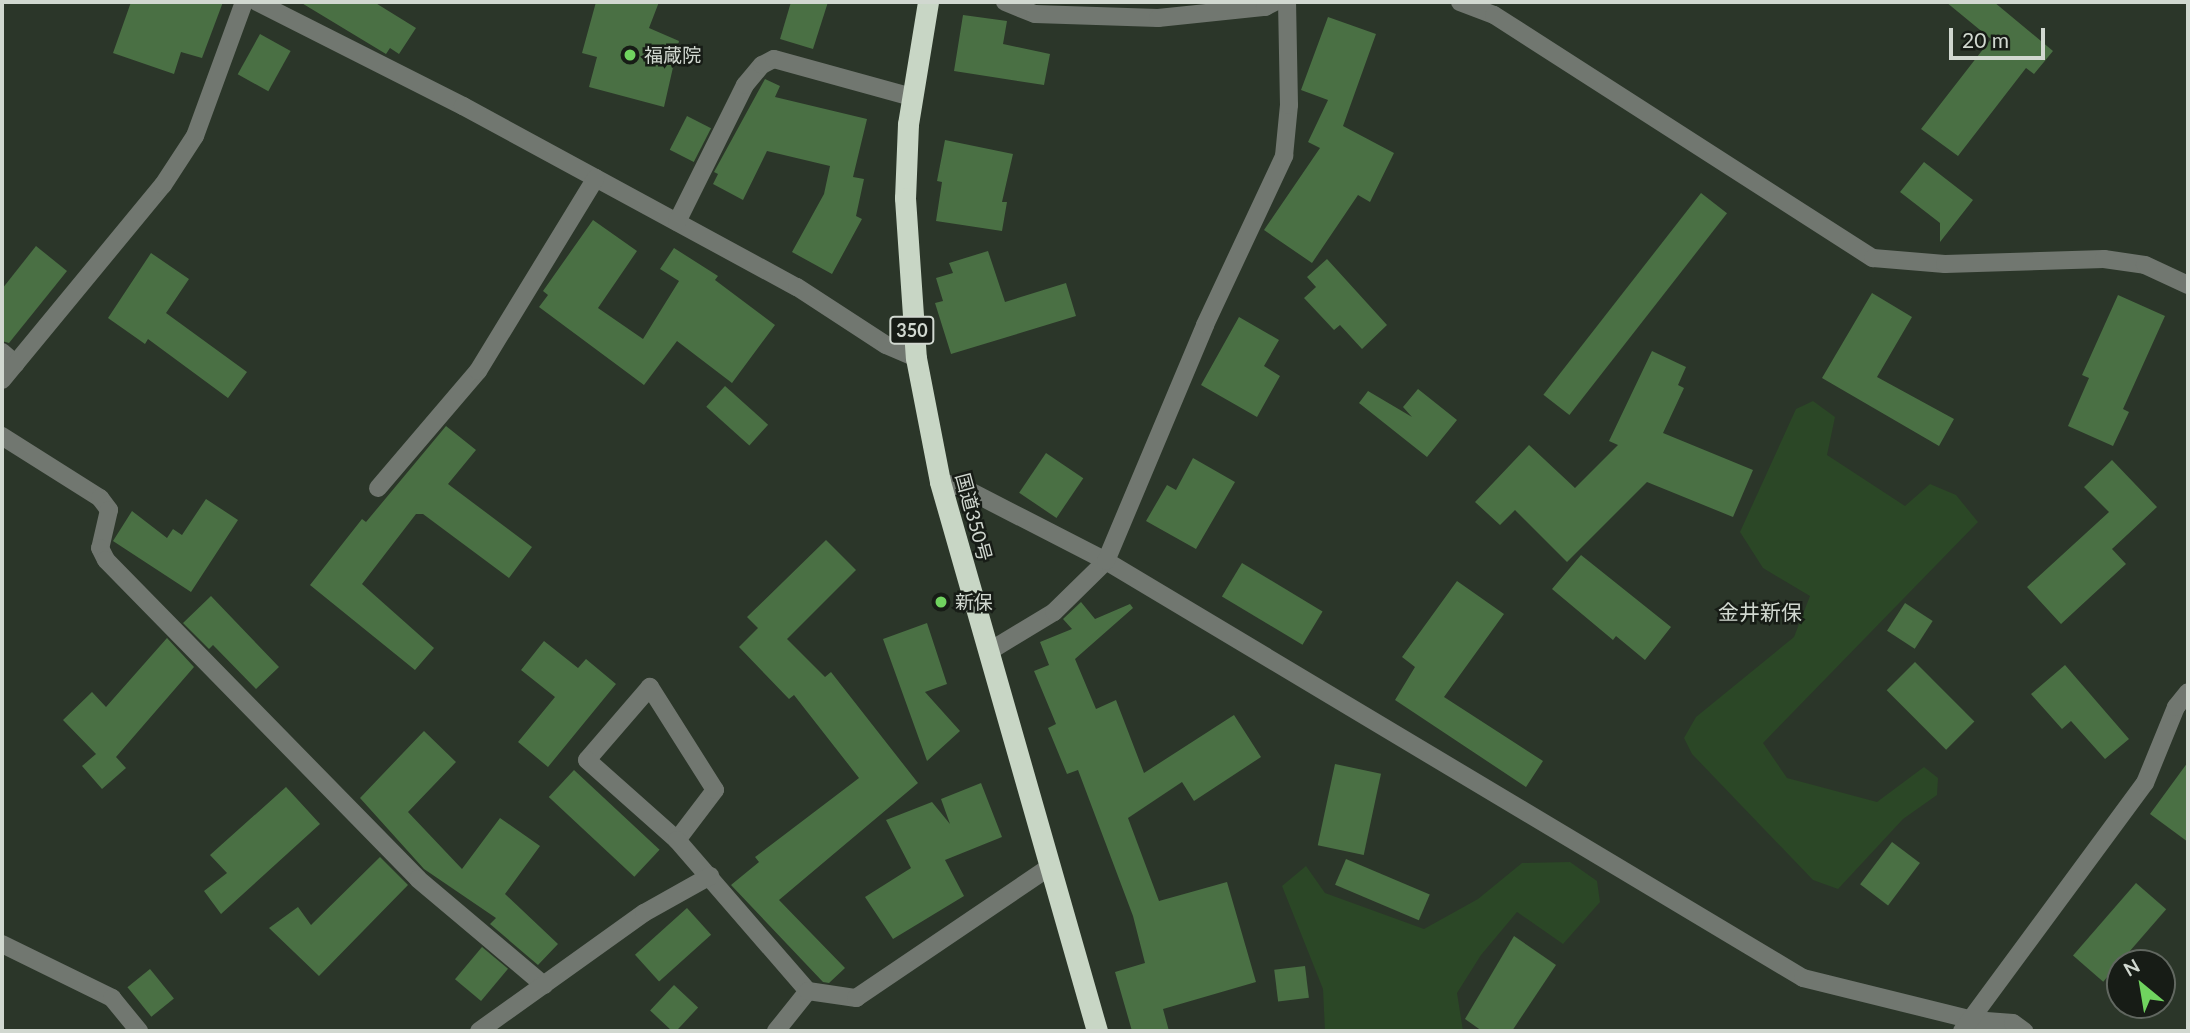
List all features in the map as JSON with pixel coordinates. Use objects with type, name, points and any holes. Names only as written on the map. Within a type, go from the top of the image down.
[{"type":"highway","name":"国道350号","points":[[928,2],[912,97],[905,198],[916,358],[940,482],[1097,1031]]},
{"type":"street","points":[[2,380],[163,185],[195,136],[244,2]]},
{"type":"street","points":[[257,2],[596,178],[916,358]]},
{"type":"street","points":[[1005,2],[1035,15],[1158,18],[1265,7],[1275,2]]},
{"type":"street","points":[[988,652],[1054,612],[1106,561],[1205,325],[1284,156],[1289,106],[1287,2]]},
{"type":"street","points":[[1460,2],[1494,15],[1873,258],[1945,264],[2104,259],[2145,265],[2188,285]]},
{"type":"street","points":[[677,222],[745,85],[762,65],[774,60],[912,97]]},
{"type":"street","points":[[378,488],[478,371],[596,178]]},
{"type":"street","points":[[2,352],[16,364]]},
{"type":"street","points":[[2,436],[100,498],[109,510],[100,548],[106,559],[418,879],[544,985]]},
{"type":"street","points":[[940,482],[962,487],[1106,561],[1803,978],[1968,1025],[2013,1023],[2024,1031]]},
{"type":"street","points":[[677,840],[715,790],[650,687],[587,760],[677,840],[808,991],[856,998],[1051,866]]},
{"type":"street","points":[[1968,1025],[2145,783],[2176,708],[2188,692]]},
{"type":"street","points":[[478,1031],[644,913],[710,876]]},
{"type":"street","points":[[2,944],[112,998],[139,1031]]},
{"type":"street","points":[[776,1031],[808,991]]},
{"type":"green space","points":[[1813,401],[1835,417],[1827,455],[1905,506],[1930,484],[1956,495],[1978,522],[1763,743],[1787,778],[1877,802],[1924,767],[1938,778],[1937,795],[1903,819],[1838,889],[1813,880],[1692,754],[1684,738],[1696,717],[1794,637],[1810,596],[1763,568],[1740,532],[1796,409]]},
{"type":"green space","points":[[1570,862],[1597,881],[1600,902],[1563,944],[1517,912],[1481,955],[1457,993],[1463,1031],[1325,1031],[1323,989],[1282,886],[1306,866],[1325,893],[1424,929],[1478,899],[1522,863]]},
{"type":"building","points":[[131,2],[223,2],[202,58],[181,52],[174,74],[113,53]]},
{"type":"building","points":[[300,2],[374,2],[416,28],[399,54],[390,48],[386,54]]},
{"type":"building","name":"福蔵院","points":[[596,2],[659,2],[649,28],[679,41],[664,107],[589,87],[597,57],[582,53]]},
{"type":"building","points":[[791,2],[828,2],[813,49],[780,39]]},
{"type":"building","points":[[1946,2],[1994,2],[2053,51],[2034,74],[2026,68],[1958,156],[1921,129],[1991,39]]},
{"type":"building","points":[[963,15],[1007,21],[1003,44],[1050,54],[1044,85],[954,71]]},
{"type":"building","points":[[1328,17],[1376,34],[1343,126],[1394,153],[1370,202],[1358,195],[1312,263],[1264,230],[1320,148],[1308,142],[1328,100],[1301,90]]},
{"type":"building","points":[[260,34],[291,51],[268,91],[238,74]]},
{"type":"building","points":[[765,79],[780,86],[775,97],[867,119],[853,177],[864,179],[856,216],[862,219],[832,274],[792,252],[824,194],[830,166],[767,151],[743,200],[713,184],[718,174],[714,172]]},
{"type":"building","points":[[687,116],[711,128],[694,162],[670,150]]},
{"type":"building","points":[[945,140],[1013,154],[1002,202],[1007,202],[1002,231],[936,221],[942,182],[937,181]]},
{"type":"building","points":[[1924,162],[1973,200],[1940,242],[1940,223],[1900,192]]},
{"type":"building","points":[[1701,193],[1727,213],[1569,415],[1543,395]]},
{"type":"building","points":[[593,220],[637,251],[598,308],[643,339],[679,281],[660,269],[674,248],[718,276],[715,280],[775,325],[732,383],[677,341],[644,385],[539,307],[548,295],[543,291]]},
{"type":"building","points":[[36,246],[67,271],[9,343],[2,341],[2,289]]},
{"type":"building","points":[[988,251],[1005,302],[1066,283],[1076,316],[951,354],[935,303],[943,301],[936,278],[953,273],[949,263]]},
{"type":"building","points":[[151,253],[189,279],[166,313],[247,372],[228,398],[148,339],[145,344],[108,318]]},
{"type":"building","points":[[1327,259],[1387,325],[1362,349],[1340,325],[1334,330],[1304,298],[1316,287],[1307,277]]},
{"type":"building","points":[[1872,293],[1912,317],[1877,377],[1954,419],[1939,446],[1822,378]]},
{"type":"building","points":[[2118,295],[2165,316],[2123,409],[2129,412],[2113,446],[2068,426],[2089,378],[2082,375]]},
{"type":"building","points":[[1239,317],[1279,340],[1264,366],[1280,376],[1257,417],[1201,385]]},
{"type":"building","points":[[1652,351],[1686,367],[1678,385],[1684,388],[1663,433],[1753,470],[1733,517],[1647,482],[1567,562],[1515,510],[1500,525],[1475,502],[1529,445],[1575,488],[1618,445],[1609,441]]},
{"type":"building","points":[[725,386],[768,425],[749,446],[706,407]]},
{"type":"building","points":[[1418,389],[1457,420],[1427,457],[1359,403],[1368,391],[1412,417],[1403,407]]},
{"type":"building","points":[[446,426],[476,450],[448,484],[532,547],[509,578],[423,514],[416,514],[362,584],[434,648],[415,670],[310,585],[362,519],[366,522]]},
{"type":"building","points":[[1046,453],[1083,478],[1056,518],[1019,493]]},
{"type":"building","points":[[1193,458],[1235,482],[1196,549],[1146,521],[1167,485],[1176,490]]},
{"type":"building","points":[[2112,460],[2157,507],[2112,549],[2126,564],[2061,624],[2027,587],[2109,512],[2084,487]]},
{"type":"building","points":[[206,499],[238,520],[191,592],[113,541],[132,511],[167,538],[173,529],[182,535]]},
{"type":"building","points":[[826,540],[856,570],[787,639],[825,677],[831,672],[918,783],[779,900],[845,968],[829,983],[823,982],[731,885],[759,862],[755,857],[859,778],[794,695],[789,699],[739,647],[758,628],[747,617]]},
{"type":"building","points":[[1581,555],[1671,627],[1645,660],[1616,636],[1613,640],[1552,589]]},
{"type":"building","points":[[1242,563],[1323,611],[1302,645],[1222,596]]},
{"type":"building","points":[[1457,581],[1504,614],[1444,697],[1543,761],[1526,787],[1395,700],[1415,667],[1402,657]]},
{"type":"building","points":[[211,596],[279,667],[256,689],[213,645],[209,649],[183,623]]},
{"type":"building","points":[[1081,602],[1095,619],[1130,604],[1133,608],[1075,659],[1096,709],[1116,700],[1144,773],[1234,715],[1261,757],[1194,801],[1182,782],[1128,818],[1159,901],[1227,882],[1256,982],[1163,1009],[1169,1031],[1132,1031],[1115,972],[1145,963],[1133,916],[1078,770],[1067,774],[1048,728],[1056,724],[1034,671],[1049,665],[1040,642],[1072,629],[1063,619]]},
{"type":"building","points":[[1905,603],[1933,621],[1915,649],[1887,631]]},
{"type":"building","points":[[927,623],[947,684],[925,692],[960,731],[927,761],[883,639]]},
{"type":"building","points":[[167,638],[194,667],[116,757],[126,768],[102,789],[82,766],[96,754],[63,720],[92,692],[106,707]]},
{"type":"building","points":[[544,641],[578,668],[586,659],[616,684],[548,767],[518,742],[555,697],[521,670]]},
{"type":"building","points":[[1915,662],[1974,721],[1946,750],[1887,690]]},
{"type":"building","points":[[2065,665],[2129,739],[2105,759],[2071,721],[2062,729],[2031,694]]},
{"type":"building","points":[[424,731],[456,762],[408,812],[462,869],[500,818],[540,846],[505,894],[558,944],[538,965],[490,924],[496,918],[424,869],[360,798]]},
{"type":"building","points":[[2188,762],[2188,842],[2150,814]]},
{"type":"building","points":[[1335,764],[1381,774],[1364,855],[1318,845]]},
{"type":"building","points":[[574,770],[660,850],[634,877],[549,797]]},
{"type":"building","points":[[981,783],[1002,837],[945,860],[964,896],[893,939],[865,897],[911,868],[886,820],[932,802],[950,824],[941,799]]},
{"type":"building","points":[[286,787],[320,824],[221,914],[204,891],[227,873],[210,855]]},
{"type":"building","points":[[1892,842],[1920,863],[1888,905],[1860,884]]},
{"type":"building","points":[[380,857],[408,885],[319,976],[269,928],[298,907],[311,925]]},
{"type":"building","points":[[1346,859],[1430,895],[1419,920],[1335,885]]},
{"type":"building","points":[[2136,883],[2166,909],[2132,949],[2106,949],[2106,978],[2103,982],[2073,955]]},
{"type":"building","points":[[687,908],[711,935],[659,982],[635,955]]},
{"type":"building","points":[[1514,936],[1556,965],[1512,1031],[1482,1031],[1465,1019]]},
{"type":"building","points":[[482,947],[508,969],[481,1001],[455,979]]},
{"type":"building","points":[[1305,966],[1309,998],[1278,1002],[1274,970]]},
{"type":"building","points":[[150,969],[174,999],[151,1017],[127,987]]},
{"type":"building","points":[[674,985],[698,1008],[676,1031],[672,1031],[650,1011]]},
{"type":"place","name":"福蔵院","points":[[630,55]]},
{"type":"place","name":"新保","points":[[941,602]]},
{"type":"district","name":"金井新保","points":[[1760,612]]}]
